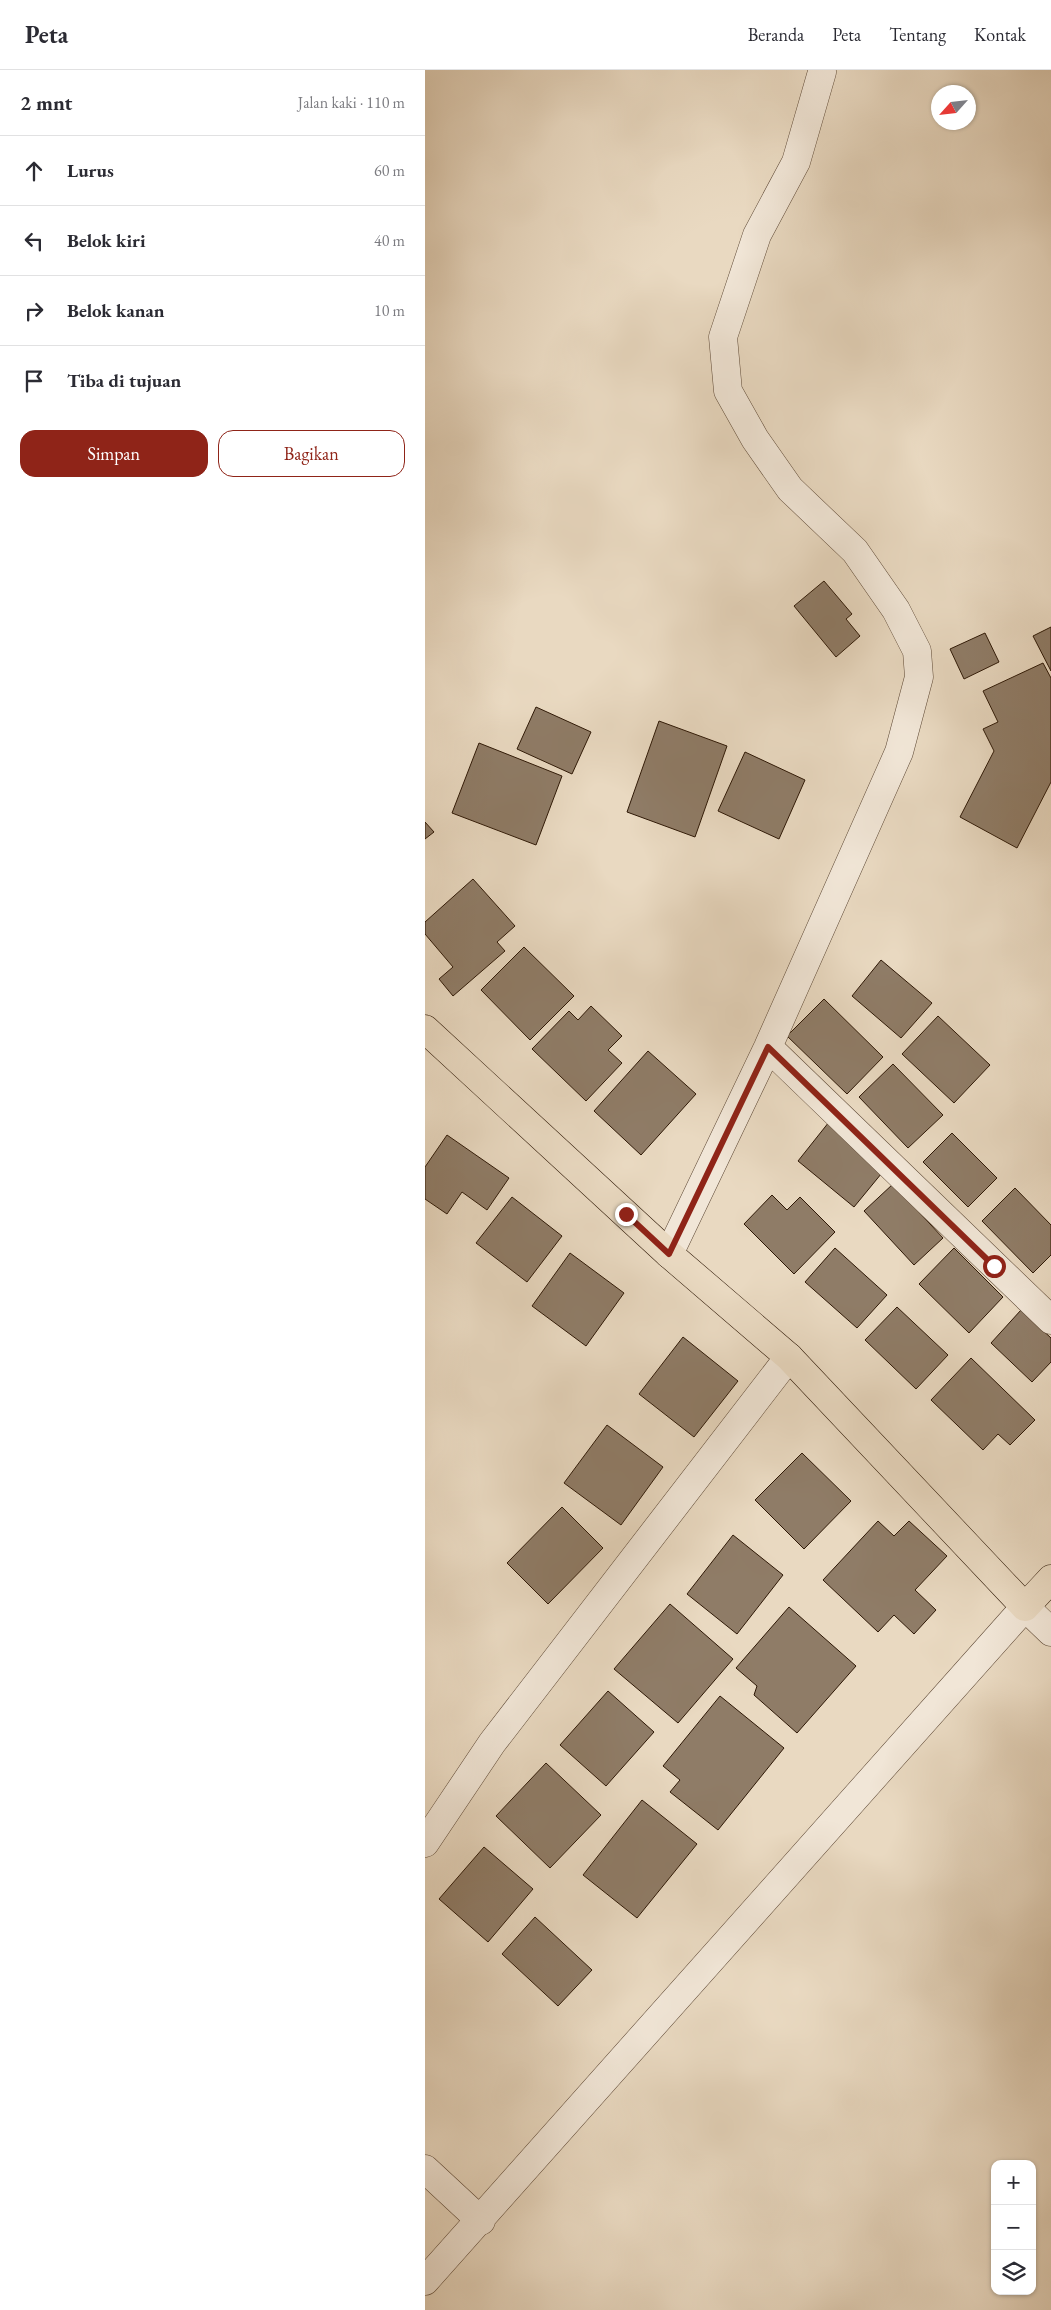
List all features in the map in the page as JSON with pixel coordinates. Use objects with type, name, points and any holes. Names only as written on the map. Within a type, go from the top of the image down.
[{"type":"main road","points":[[425,1029],[669,1254],[789,1356],[1025,1607],[1051,1580]]},
{"type":"street","points":[[669,1254],[768,1047],[899,752],[919,677],[917,650],[896,610],[855,551],[790,489],[755,439],[728,391],[723,337],[757,235],[796,162],[822,72]]},
{"type":"street","points":[[768,1047],[1051,1320]]},
{"type":"street","points":[[425,1843],[492,1743],[789,1356]]},
{"type":"street","points":[[425,2281],[1025,1607],[1051,1632]]},
{"type":"street","points":[[425,2169],[481,2220]]},
{"type":"building","points":[[824,581],[852,614],[846,619],[860,636],[836,657],[794,606]]},
{"type":"building","points":[[1051,627],[1051,671],[1033,636]]},
{"type":"building","points":[[985,633],[999,662],[964,679],[950,649]]},
{"type":"building","points":[[1043,663],[1051,678],[1051,782],[1017,848],[960,817],[994,751],[983,729],[998,722],[983,691]]},
{"type":"building","points":[[536,707],[591,732],[572,774],[517,749]]},
{"type":"building","points":[[659,721],[727,746],[695,837],[627,812]]},
{"type":"building","points":[[479,743],[562,776],[536,845],[452,813]]},
{"type":"building","points":[[745,752],[805,780],[779,839],[718,811]]},
{"type":"building","points":[[425,822],[434,832],[425,839]]},
{"type":"building","points":[[473,879],[515,926],[497,942],[505,951],[453,996],[439,979],[453,967],[425,934],[425,922]]},
{"type":"building","points":[[524,947],[574,996],[530,1040],[481,990]]},
{"type":"building","points":[[881,960],[932,1003],[901,1038],[852,996]]},
{"type":"building","points":[[824,999],[883,1057],[847,1094],[787,1036]]},
{"type":"building","points":[[591,1006],[622,1036],[608,1050],[622,1063],[586,1101],[532,1049],[569,1011],[578,1020]]},
{"type":"building","points":[[938,1016],[990,1065],[954,1103],[902,1054]]},
{"type":"building","points":[[648,1051],[696,1094],[641,1155],[594,1111]]},
{"type":"building","points":[[893,1064],[943,1115],[908,1148],[859,1097]]},
{"type":"building","points":[[829,1122],[886,1168],[854,1207],[798,1161]]},
{"type":"building","points":[[952,1133],[997,1178],[968,1207],[923,1162]]},
{"type":"building","points":[[447,1135],[509,1178],[487,1210],[462,1192],[447,1214],[425,1199],[425,1167]]},
{"type":"building","points":[[893,1184],[943,1238],[914,1265],[864,1211]]},
{"type":"building","points":[[1015,1188],[1051,1225],[1051,1255],[1033,1273],[982,1221]]},
{"type":"building","points":[[772,1195],[787,1210],[800,1197],[835,1232],[794,1274],[744,1224]]},
{"type":"building","points":[[512,1197],[562,1236],[527,1282],[476,1243]]},
{"type":"building","points":[[835,1248],[887,1295],[857,1328],[805,1282]]},
{"type":"building","points":[[954,1248],[1003,1297],[969,1333],[919,1284]]},
{"type":"building","points":[[570,1253],[624,1293],[586,1346],[532,1306]]},
{"type":"building","points":[[897,1307],[948,1355],[916,1389],[865,1340]]},
{"type":"building","points":[[1021,1310],[1051,1338],[1051,1362],[1032,1382],[991,1343]]},
{"type":"building","points":[[683,1337],[738,1381],[694,1437],[639,1394]]},
{"type":"building","points":[[971,1358],[1035,1420],[1010,1445],[998,1434],[983,1450],[931,1400]]},
{"type":"building","points":[[607,1425],[663,1467],[621,1525],[564,1483]]},
{"type":"building","points":[[802,1453],[851,1501],[804,1549],[755,1500]]},
{"type":"building","points":[[562,1507],[603,1548],[548,1604],[507,1563]]},
{"type":"building","points":[[878,1521],[894,1536],[909,1521],[947,1556],[915,1590],[936,1610],[914,1634],[894,1615],[878,1632],[823,1580]]},
{"type":"building","points":[[733,1535],[783,1575],[737,1634],[687,1594]]},
{"type":"building","points":[[670,1604],[733,1659],[678,1723],[614,1669]]},
{"type":"building","points":[[789,1607],[856,1666],[797,1733],[754,1695],[757,1686],[736,1668]]},
{"type":"building","points":[[608,1691],[654,1732],[606,1786],[560,1745]]},
{"type":"building","points":[[720,1696],[784,1748],[718,1830],[670,1792],[680,1780],[663,1766]]},
{"type":"building","points":[[546,1763],[601,1815],[550,1868],[496,1816]]},
{"type":"building","points":[[642,1800],[697,1844],[637,1918],[583,1875]]},
{"type":"building","points":[[484,1847],[533,1889],[488,1942],[439,1899]]},
{"type":"building","points":[[535,1917],[592,1970],[558,2006],[502,1954]]},
{"type":"route","points":[[626,1214],[669,1254],[768,1047],[994,1266]]}]
